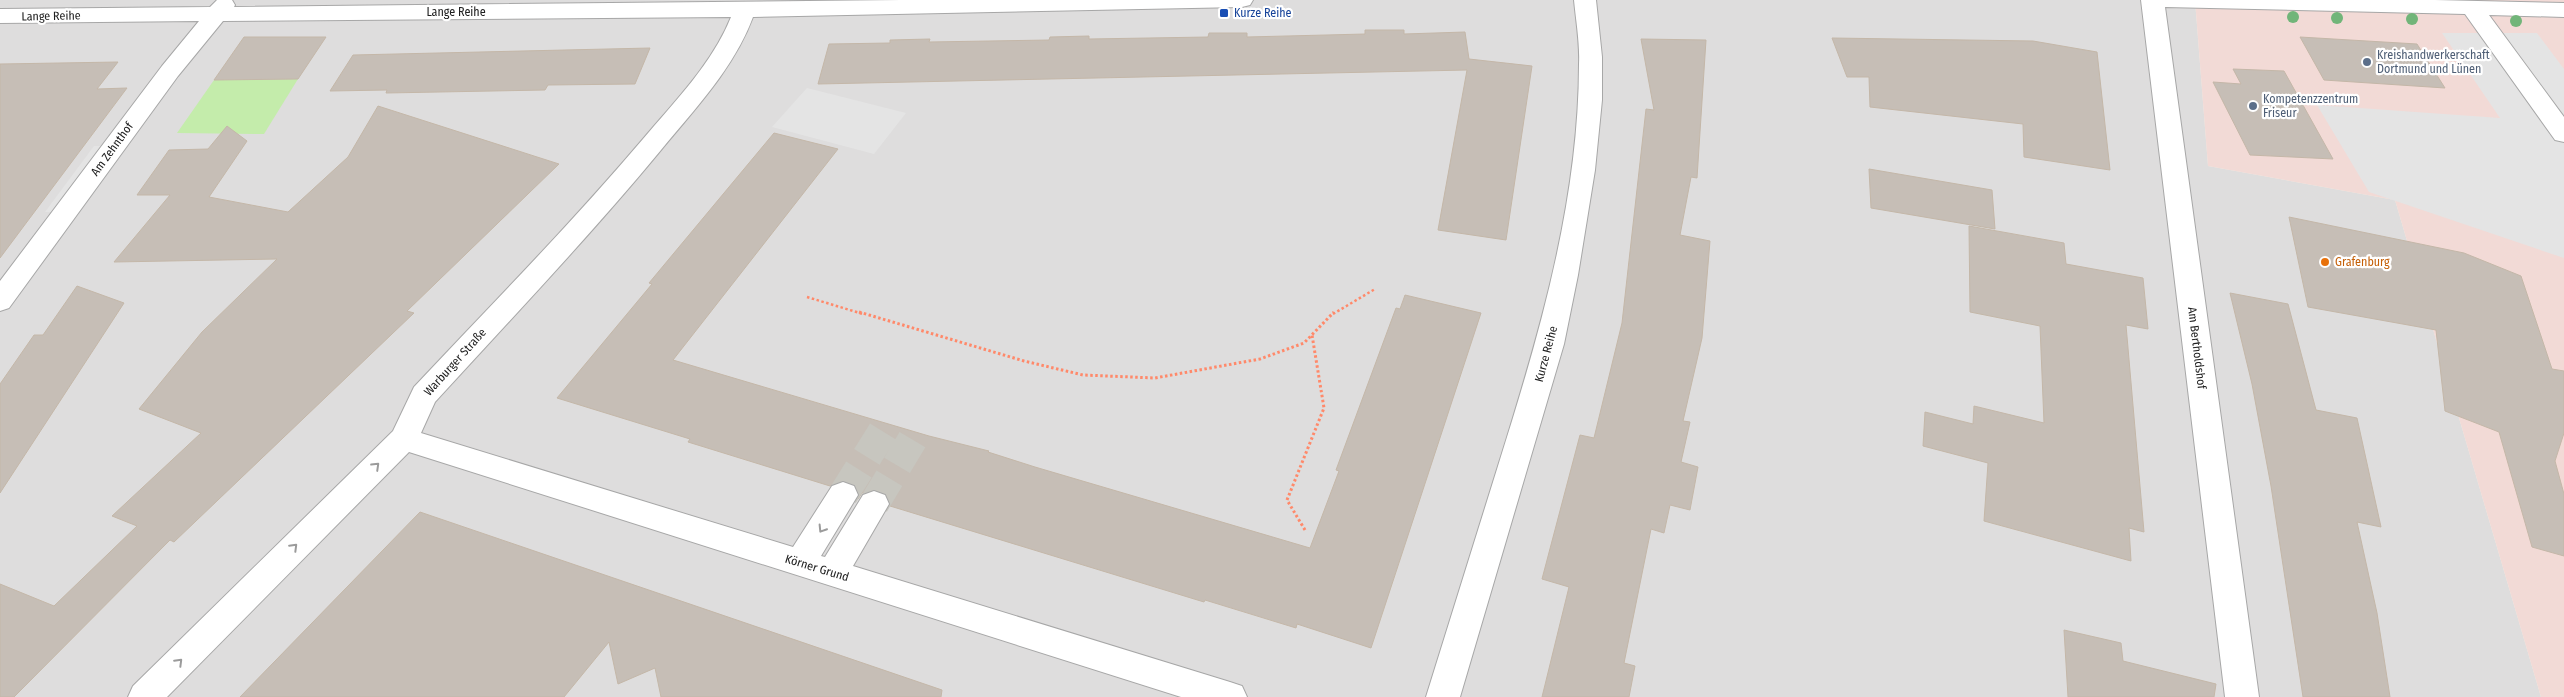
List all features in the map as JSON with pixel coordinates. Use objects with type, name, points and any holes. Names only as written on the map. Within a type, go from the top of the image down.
[{"type":"street","name":"Lange Reihe","points":[[0,16],[222,7],[745,10],[1242,0]]},
{"type":"street","name":"Kurze Reihe","points":[[1443,697],[1550,344],[1558,306],[1586,155],[1591,64],[1585,0]]},
{"type":"street","points":[[2152,0],[2472,8],[2534,5],[2564,10]]},
{"type":"street","name":"Am Bertholdshof","points":[[2152,0],[2242,697]]},
{"type":"street","name":"Am Zehnthof","points":[[0,300],[170,71],[222,7]]},
{"type":"street","points":[[2472,8],[2564,134]]},
{"type":"street","name":"Warburger Straße","points":[[145,697],[404,439],[424,395],[630,171],[723,59],[738,31],[745,10]]},
{"type":"street","name":"Körner Grund","points":[[404,439],[1230,697]]},
{"type":"street","points":[[800,563],[843,495]]},
{"type":"street","points":[[832,573],[874,504]]},
{"type":"path","points":[[807,297],[1024,361],[1083,375],[1164,376],[1260,359],[1304,343],[1333,313],[1375,289]]},
{"type":"path","points":[[1305,530],[1287,500],[1324,408],[1312,334]]},
{"type":"shaded area","points":[[0,0],[2195,0],[2208,166],[2395,200],[2541,697],[0,697]]},
{"type":"shaded area","points":[[2195,0],[2564,0],[2564,697],[2541,697],[2395,200],[2208,166]]},
{"type":"shaded area","points":[[2442,33],[2537,33],[2564,69],[2564,258],[2369,192],[2317,105],[2500,118]]},
{"type":"shaded area","points":[[807,88],[906,113],[874,154],[772,127]]},
{"type":"shaded area","points":[[94,146],[105,146],[57,212],[45,212]]},
{"type":"green space","points":[[298,79],[264,134],[177,133],[214,80]]},
{"type":"building","points":[[1365,30],[1404,30],[1404,34],[1465,32],[1469,59],[1532,66],[1506,240],[1438,230],[1467,70],[818,84],[829,44],[890,43],[890,40],[930,39],[929,42],[1049,40],[1050,37],[1089,36],[1089,39],[1208,37],[1209,33],[1247,33],[1247,37],[1365,34]]},
{"type":"building","points":[[244,37],[326,37],[298,79],[214,80]]},
{"type":"building","points":[[2300,37],[2417,44],[2445,88],[2324,80]]},
{"type":"building","points":[[1832,38],[2033,41],[2097,52],[2110,170],[2024,157],[2023,124],[1870,107],[1869,77],[1847,77]]},
{"type":"building","points":[[1641,39],[1706,40],[1697,178],[1691,177],[1680,235],[1710,241],[1702,338],[1683,421],[1690,422],[1681,462],[1698,467],[1690,510],[1670,505],[1664,533],[1651,529],[1624,663],[1635,666],[1629,697],[1542,697],[1569,587],[1542,579],[1580,435],[1594,438],[1622,323],[1646,109],[1654,110]]},
{"type":"building","points":[[650,48],[635,84],[548,85],[545,90],[386,93],[387,90],[330,91],[353,55]]},
{"type":"building","points":[[118,62],[97,89],[127,88],[0,258],[0,64]]},
{"type":"building","points":[[2233,69],[2284,71],[2333,159],[2250,155],[2213,82],[2241,84]]},
{"type":"building","points":[[378,106],[559,164],[407,311],[414,313],[174,542],[170,540],[14,697],[0,697],[0,584],[54,606],[137,526],[112,516],[201,433],[139,409],[202,332],[277,259],[114,262],[170,195],[137,195],[169,150],[208,149],[227,126],[247,141],[209,197],[288,212],[348,157]]},
{"type":"building","points":[[774,133],[838,149],[673,360],[929,436],[989,451],[1035,467],[1310,548],[1339,471],[1336,470],[1396,308],[1400,309],[1405,295],[1481,313],[1371,648],[1297,624],[1296,628],[1205,600],[1204,602],[890,506],[887,494],[875,489],[862,493],[858,499],[860,494],[856,485],[844,480],[830,486],[688,442],[690,439],[557,398],[652,284],[649,283]]},
{"type":"building","points":[[1869,169],[1992,190],[1995,229],[1871,208]]},
{"type":"building","points":[[2289,217],[2464,253],[2521,276],[2552,369],[2564,371],[2564,433],[2555,461],[2564,494],[2564,556],[2532,547],[2499,432],[2445,411],[2436,330],[2308,307]]},
{"type":"building","points":[[1969,226],[2064,243],[2066,264],[2143,278],[2148,329],[2126,325],[2144,532],[2129,528],[2131,561],[1984,521],[1988,463],[1923,446],[1925,412],[1973,424],[1974,406],[2044,423],[2040,326],[1970,312]]},
{"type":"building","points":[[77,286],[124,303],[0,493],[0,384],[34,335],[43,335]]},
{"type":"building","points":[[2230,293],[2288,304],[2316,410],[2357,418],[2381,527],[2357,522],[2377,613],[2390,697],[2303,697],[2271,486],[2252,384]]},
{"type":"building","points":[[420,512],[942,690],[941,697],[661,697],[655,668],[618,684],[609,642],[564,697],[240,697]]},
{"type":"building","points":[[2064,630],[2121,643],[2123,661],[2216,684],[2214,697],[2068,697]]},
{"type":"tunnel","points":[[843,495],[888,423]]},
{"type":"tunnel","points":[[874,504],[917,432]]},
{"type":"place","name":"Kurze Reihe","points":[[1224,13]]},
{"type":"place","name":"Kreishandwerkerschaft Dortmund und Lünen","points":[[2367,62]]},
{"type":"place","name":"Kompetenzzentrum Friseur","points":[[2253,106]]},
{"type":"place","name":"Grafenburg","points":[[2325,262]]}]
